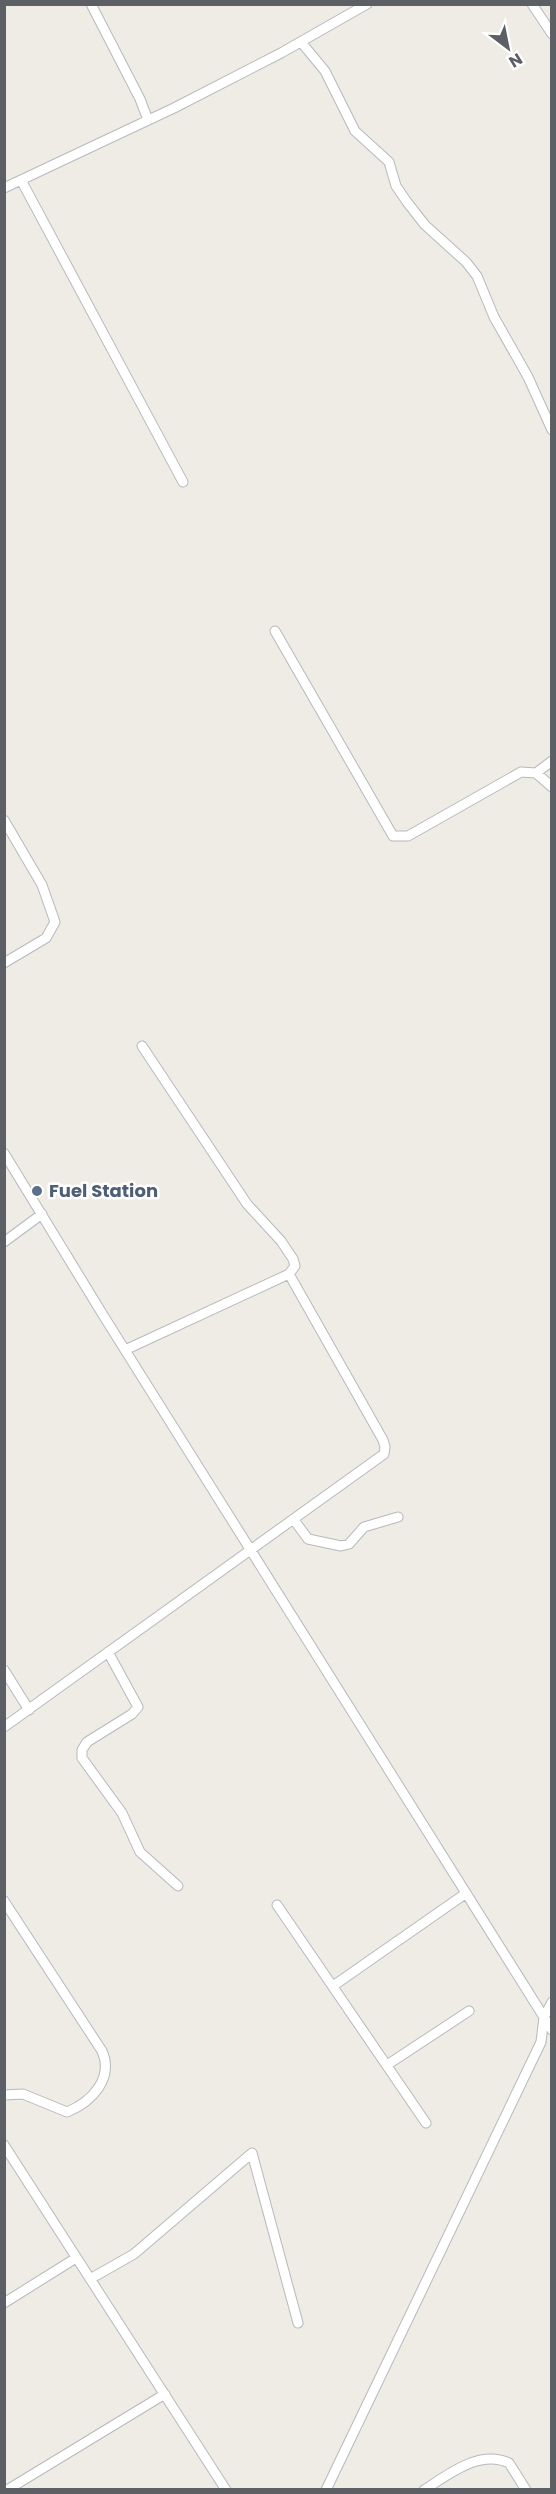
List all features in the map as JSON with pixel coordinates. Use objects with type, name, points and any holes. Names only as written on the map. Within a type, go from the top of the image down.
[{"type":"street","points":[[91,4],[140,99],[148,120]]},
{"type":"street","points":[[4,188],[148,120],[301,42],[368,4]]},
{"type":"street","points":[[532,4],[552,34]]},
{"type":"street","points":[[301,42],[325,70],[355,131],[383,154],[389,162],[396,186],[407,202],[425,225],[477,276],[494,317],[528,377],[552,430]]},
{"type":"street","points":[[21,180],[183,482]]},
{"type":"street","points":[[275,631],[393,836],[408,836],[521,772],[536,773],[552,787]]},
{"type":"street","points":[[536,773],[552,761]]},
{"type":"street","points":[[4,820],[39,878],[55,922],[46,938],[4,963]]},
{"type":"street","points":[[125,1350],[289,1274],[294,1270],[295,1264],[287,1250],[247,1204],[142,1046]]},
{"type":"street","points":[[4,1153],[552,2030]]},
{"type":"street","points":[[4,1242],[42,1214]]},
{"type":"street","points":[[4,1727],[381,1458],[385,1447],[289,1274]]},
{"type":"street","points":[[294,1520],[308,1539],[342,1546],[349,1544],[364,1527],[398,1518]]},
{"type":"street","points":[[108,1652],[138,1707],[87,1742],[82,1750],[82,1758],[122,1813],[140,1852],[178,1886]]},
{"type":"street","points":[[4,1670],[29,1710]]},
{"type":"street","points":[[333,1986],[465,1894]]},
{"type":"street","points":[[4,1901],[91,2033],[102,2051],[107,2066],[92,2097],[79,2108],[67,2112],[23,2094],[4,2095]]},
{"type":"street","points":[[277,1905],[426,2123]]},
{"type":"street","points":[[326,2490],[540,2042],[544,2017],[552,2002]]},
{"type":"street","points":[[387,2065],[469,2011]]},
{"type":"street","points":[[4,2145],[226,2490]]},
{"type":"street","points":[[90,2279],[134,2254],[252,2153],[298,2323]]},
{"type":"street","points":[[4,2302],[76,2258]]},
{"type":"street","points":[[7,2490],[165,2394]]},
{"type":"street","points":[[424,2490],[461,2467],[492,2458],[508,2463],[526,2490]]},
{"type":"place","name":"Fuel Station","points":[[37,1191]]}]
